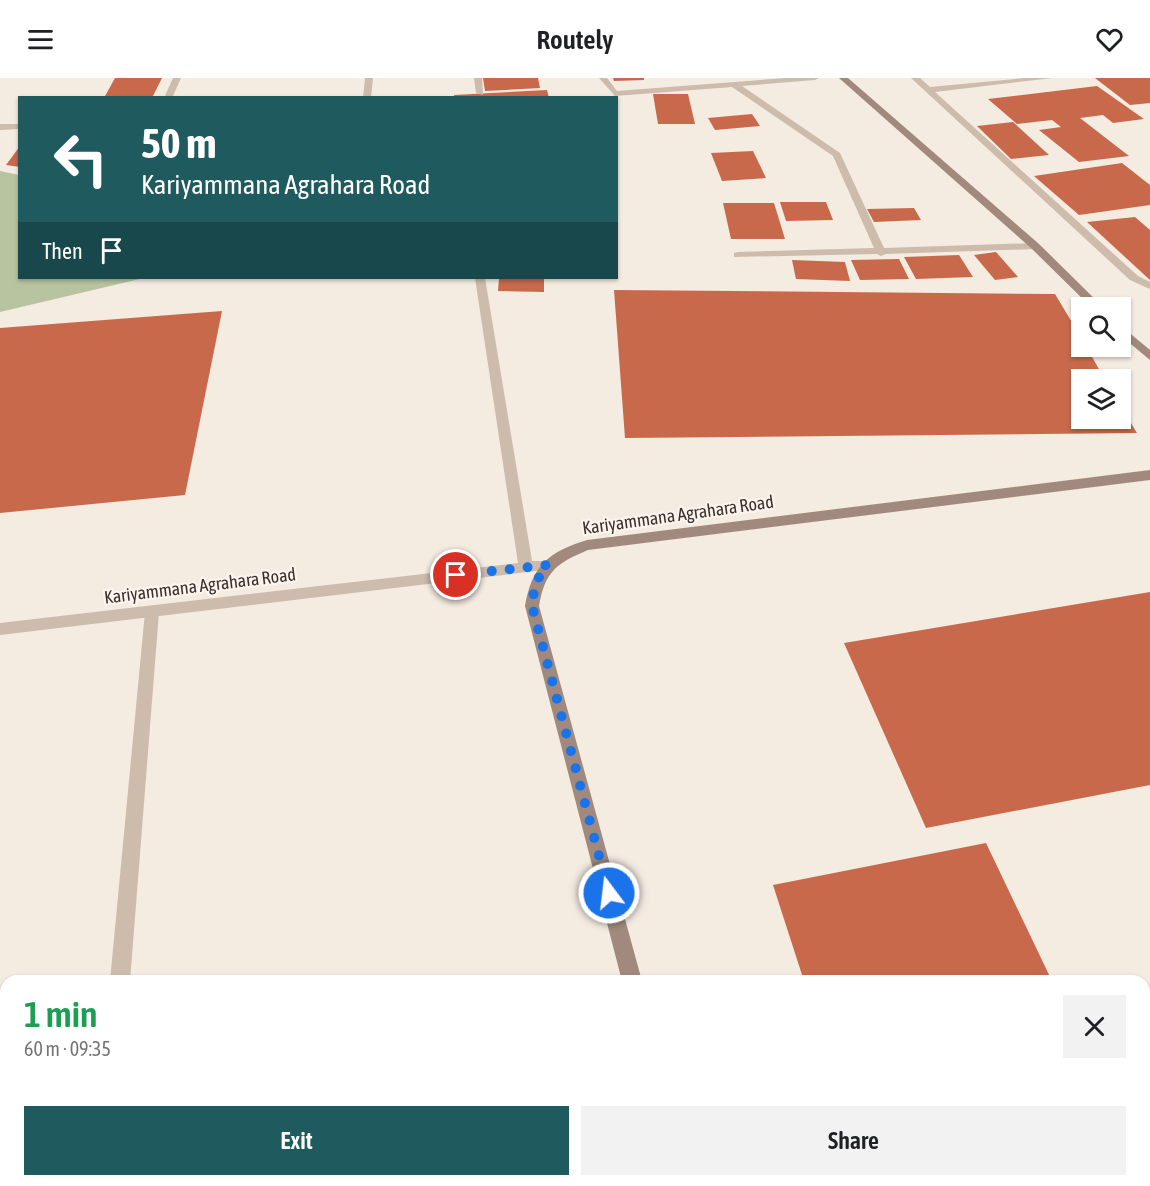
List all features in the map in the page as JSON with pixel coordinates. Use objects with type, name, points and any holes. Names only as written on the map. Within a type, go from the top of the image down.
[{"type":"street","points":[[169,96],[177,78]]},
{"type":"street","points":[[367,96],[369,78]]},
{"type":"street","points":[[478,78],[480,93]]},
{"type":"street","points":[[603,78],[615,96],[690,82],[733,84],[815,78]]},
{"type":"street","points":[[843,78],[1035,246],[1088,297]]},
{"type":"street","points":[[915,78],[1134,278],[1150,286]]},
{"type":"street","points":[[928,90],[1048,78]]},
{"type":"street","points":[[733,84],[837,155],[881,253]]},
{"type":"street","points":[[0,127],[18,126]]},
{"type":"street","points":[[738,255],[881,253],[1035,246]]},
{"type":"street","points":[[480,279],[526,567]]},
{"type":"street","points":[[1131,338],[1150,356]]},
{"type":"street","name":"Kariyammana Agrahara Road","points":[[0,629],[548,565],[565,553],[587,545],[1150,475]]},
{"type":"street","points":[[548,565],[535,583],[532,606],[631,975]]},
{"type":"street","points":[[121,975],[152,612]]},
{"type":"green space","points":[[0,171],[18,175],[18,279],[140,279],[0,312]]},
{"type":"building","points":[[115,78],[162,78],[153,96],[105,96]]},
{"type":"building","points":[[483,78],[538,78],[540,88],[485,91]]},
{"type":"building","points":[[613,78],[644,78],[644,80],[614,81]]},
{"type":"building","points":[[1095,78],[1150,78],[1150,103],[1130,105]]},
{"type":"building","points":[[1097,86],[1144,119],[1113,123],[1103,115],[1080,118],[1129,156],[1079,162],[1039,130],[1061,127],[1052,120],[1017,124],[988,99]]},
{"type":"building","points":[[547,90],[548,96],[454,96]]},
{"type":"building","points":[[653,94],[688,94],[695,124],[658,124]]},
{"type":"building","points":[[752,114],[760,126],[715,130],[708,118]]},
{"type":"building","points":[[1013,122],[1049,155],[1011,159],[977,126]]},
{"type":"building","points":[[18,149],[18,167],[6,165]]},
{"type":"building","points":[[753,151],[766,178],[722,181],[711,153]]},
{"type":"building","points":[[1122,163],[1150,185],[1150,205],[1079,215],[1034,176]]},
{"type":"building","points":[[780,202],[826,202],[833,220],[786,221]]},
{"type":"building","points":[[723,203],[774,203],[785,239],[731,239]]},
{"type":"building","points":[[914,208],[921,220],[874,222],[867,209]]},
{"type":"building","points":[[1135,217],[1150,230],[1150,280],[1087,222]]},
{"type":"building","points":[[996,252],[1018,277],[995,280],[974,255]]},
{"type":"building","points":[[959,255],[973,277],[916,279],[904,257]]},
{"type":"building","points":[[899,259],[909,279],[860,280],[851,260]]},
{"type":"building","points":[[792,260],[845,262],[850,281],[796,279]]},
{"type":"building","points":[[499,279],[544,279],[544,292],[498,291]]},
{"type":"building","points":[[614,290],[1055,294],[1071,321],[1071,357],[1092,357],[1099,369],[1071,369],[1071,429],[1131,429],[1131,423],[1137,433],[625,438]]},
{"type":"building","points":[[222,311],[185,495],[0,513],[0,328]]},
{"type":"building","points":[[1150,592],[1150,785],[926,828],[844,643]]},
{"type":"building","points":[[986,843],[1049,975],[802,975],[773,885]]},
{"type":"route","points":[[456,575],[548,565],[535,583],[532,606],[609,893]]}]
